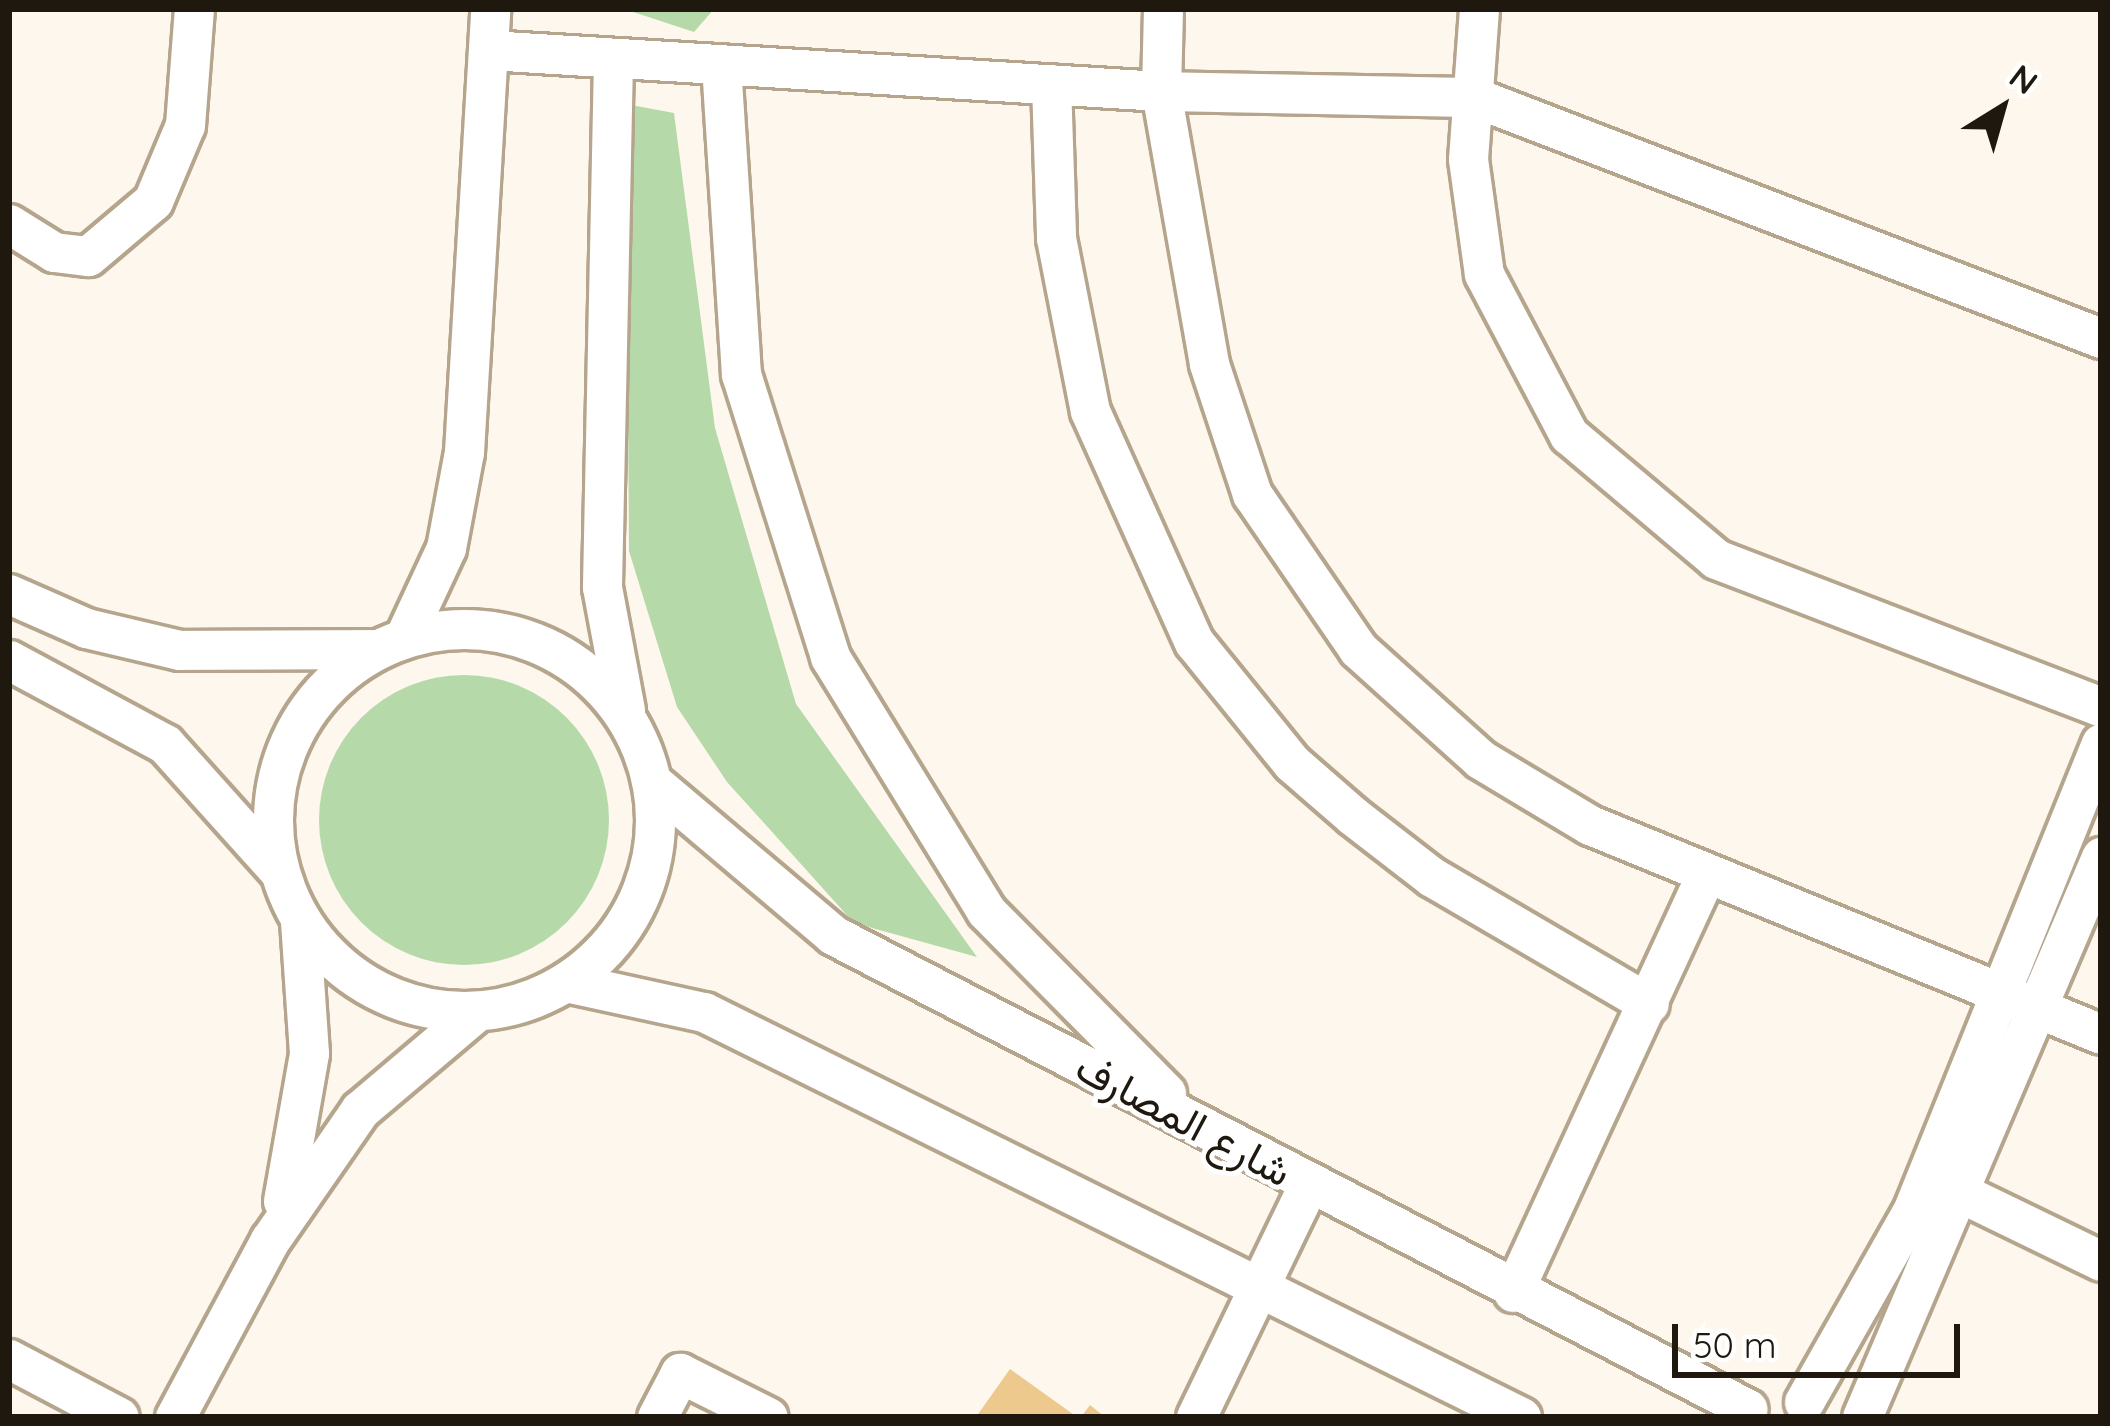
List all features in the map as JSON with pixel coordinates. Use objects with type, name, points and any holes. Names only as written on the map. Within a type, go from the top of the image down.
[{"type":"street","points":[[9,224],[54,252],[88,256],[153,201],[185,125],[194,9]]},
{"type":"street","points":[[477,1011],[386,994],[346,971],[300,919],[279,872],[272,813],[282,756],[320,694],[390,643],[446,548],[464,452],[490,9]]},
{"type":"street","points":[[1163,9],[1161,91],[1208,364],[1252,494],[1358,649],[1480,759],[1705,877],[2101,1034]]},
{"type":"street","points":[[1479,9],[1468,159],[1484,274],[1569,435],[1716,559],[2101,707]]},
{"type":"street","points":[[488,50],[1161,91],[1474,97],[2101,338]]},
{"type":"street","points":[[175,1417],[270,1240],[382,1085],[477,1011],[566,982],[610,944],[640,895],[654,838],[651,781],[631,726],[602,587],[613,60]]},
{"type":"street","points":[[721,64],[741,374],[830,657],[986,911],[1196,1122]]},
{"type":"street","points":[[1051,84],[1056,238],[1090,411],[1195,642],[1292,763],[1354,816],[1432,878],[1648,1004]]},
{"type":"street","points":[[9,594],[86,628],[179,650],[390,643],[461,628],[519,637],[572,662],[631,726]]},
{"type":"street","points":[[9,660],[165,744],[279,872]]},
{"type":"street","points":[[1744,1413],[1821,1410],[2006,996],[2101,742]]},
{"type":"street","name":"شارع المصارف","points":[[651,781],[833,935],[1744,1413]]},
{"type":"street","points":[[1862,1417],[1958,1191],[2043,1011],[2101,857]]},
{"type":"street","points":[[1513,1292],[1705,877]]},
{"type":"street","points":[[270,1240],[309,1053],[300,919]]},
{"type":"street","points":[[566,982],[704,1012],[1521,1417]]},
{"type":"street","points":[[1196,1417],[1308,1185]]},
{"type":"street","points":[[1958,1191],[2101,1261]]},
{"type":"street","points":[[9,1359],[119,1417]]},
{"type":"street","points":[[657,1417],[680,1373],[768,1417]]},
{"type":"green space","points":[[624,9],[714,9],[694,32]]},
{"type":"green space","points":[[626,104],[674,113],[715,428],[796,704],[977,957],[854,923],[727,782],[677,707],[629,551]]},
{"type":"green space","points":[[464,675],[520,686],[567,717],[598,764],[609,820],[598,876],[567,923],[520,954],[464,965],[408,954],[361,923],[330,876],[319,820],[330,764],[361,717],[408,686]]},
{"type":"building","points":[[1010,1369],[1077,1417],[976,1417]]},
{"type":"building","points":[[1090,1405],[1105,1417],[1081,1417]]}]
